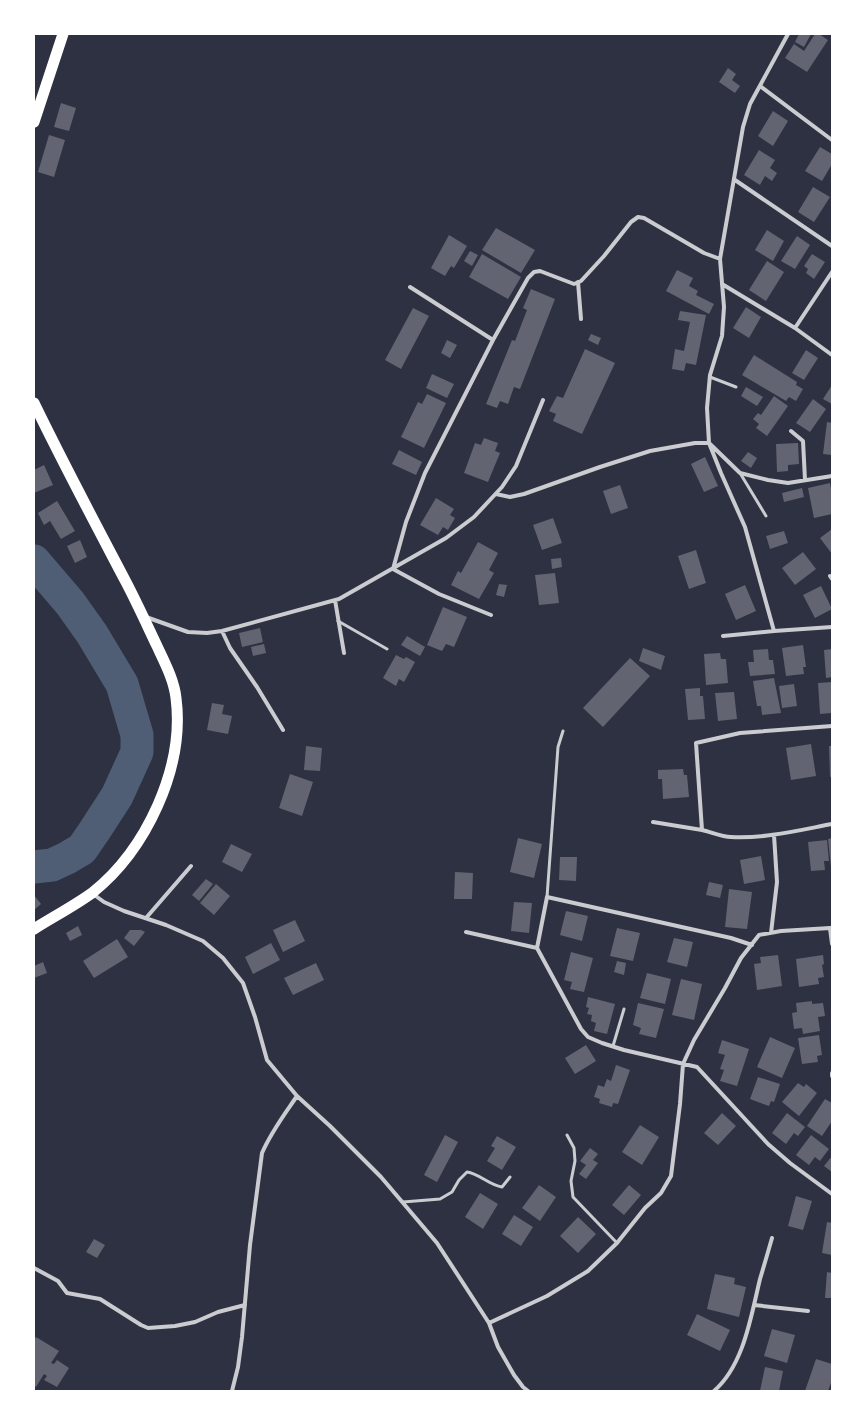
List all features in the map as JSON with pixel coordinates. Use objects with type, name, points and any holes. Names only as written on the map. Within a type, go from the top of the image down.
[{"type":"highway","points":[[34,122],[63,34]]},
{"type":"highway","points":[[34,403],[65,468],[143,616],[172,678],[176,698],[176,731],[172,761],[162,794],[141,838],[117,869],[91,893],[34,929]]},
{"type":"street","points":[[774,631],[745,527],[709,443],[707,408],[710,377],[722,336],[724,307],[720,260],[743,127],[750,104],[788,34]]},
{"type":"street","points":[[760,86],[832,140]]},
{"type":"street","points":[[735,180],[832,246]]},
{"type":"street","points":[[393,569],[406,522],[425,473],[493,340],[528,278],[534,272],[540,271],[574,284],[581,281],[604,256],[631,222],[638,217],[644,218],[704,253],[720,260]]},
{"type":"street","points":[[795,328],[832,272]]},
{"type":"street","points":[[578,282],[581,319]]},
{"type":"street","points":[[722,284],[795,328],[832,355]]},
{"type":"street","points":[[410,287],[493,340]]},
{"type":"street","points":[[143,616],[188,632],[207,633],[222,631],[335,600],[393,569],[446,538],[474,517],[496,494],[516,466],[544,400]]},
{"type":"street","points":[[791,431],[803,440],[805,480]]},
{"type":"street","points":[[496,494],[510,497],[524,494],[650,451],[695,442],[709,443],[740,473],[768,480],[788,482],[832,476]]},
{"type":"street","points":[[393,569],[439,594],[491,615]]},
{"type":"street","points":[[335,600],[344,653]]},
{"type":"street","points":[[723,636],[832,627]]},
{"type":"street","points":[[222,631],[230,648],[283,730]]},
{"type":"street","points":[[702,830],[696,743],[740,733],[832,726]]},
{"type":"street","points":[[653,822],[702,830],[730,837],[774,835],[832,824]]},
{"type":"street","points":[[771,933],[777,882],[774,835]]},
{"type":"street","points":[[146,918],[191,866]]},
{"type":"street","points":[[91,893],[104,902],[124,911],[166,925],[203,941],[223,958],[243,983],[255,1017],[267,1060],[297,1096],[330,1126],[375,1171],[438,1244],[489,1323],[498,1347],[514,1375],[528,1391]]},
{"type":"street","points":[[752,945],[732,938],[547,897],[536,948],[581,1029],[588,1037],[613,1046],[697,1067],[768,1144],[790,1163],[832,1194]]},
{"type":"street","points":[[489,1323],[547,1296],[588,1271],[617,1243],[645,1208],[661,1193],[671,1176],[684,1064],[694,1040],[741,958],[759,935],[831,928],[832,944]]},
{"type":"street","points":[[466,932],[536,948]]},
{"type":"street","points":[[232,1391],[238,1367],[250,1245],[262,1153],[280,1120],[297,1096]]},
{"type":"street","points":[[714,1391],[723,1384],[744,1342],[772,1238]]},
{"type":"street","points":[[34,1268],[58,1281],[67,1293],[100,1299],[148,1328],[175,1326],[195,1322],[218,1312],[245,1305]]},
{"type":"street","points":[[754,1305],[808,1311]]},
{"type":"lane","points":[[710,377],[736,387]]},
{"type":"lane","points":[[740,473],[766,516]]},
{"type":"lane","points":[[338,621],[387,649]]},
{"type":"lane","points":[[547,897],[558,747],[563,731]]},
{"type":"lane","points":[[613,1046],[624,1009]]},
{"type":"lane","points":[[567,1135],[574,1148],[575,1161],[571,1182],[573,1197],[617,1243]]},
{"type":"lane","points":[[403,1202],[440,1198],[452,1192],[459,1180],[467,1172],[473,1173],[502,1188],[510,1177]]},
{"type":"building","points":[[799,34],[811,34],[804,47],[795,42]]},
{"type":"building","points":[[815,34],[819,34],[828,40],[807,72],[785,58],[794,44],[804,51]]},
{"type":"building","points":[[728,68],[736,74],[732,80],[740,86],[735,93],[719,82]]},
{"type":"building","points":[[61,103],[76,108],[69,131],[54,127]]},
{"type":"building","points":[[773,111],[788,121],[773,146],[758,136]]},
{"type":"building","points":[[49,135],[65,140],[54,177],[38,172]]},
{"type":"building","points":[[820,147],[832,154],[832,164],[822,181],[805,171]]},
{"type":"building","points":[[759,150],[775,160],[770,168],[777,173],[772,181],[765,176],[760,185],[744,175]]},
{"type":"building","points":[[813,187],[830,197],[814,222],[798,212]]},
{"type":"building","points":[[496,228],[535,250],[521,273],[482,250]]},
{"type":"building","points":[[767,230],[784,241],[773,261],[755,250]]},
{"type":"building","points":[[449,235],[467,246],[454,268],[451,266],[445,276],[431,268]]},
{"type":"building","points":[[797,236],[810,245],[795,269],[781,261]]},
{"type":"building","points":[[470,251],[478,255],[472,266],[464,261]]},
{"type":"building","points":[[482,254],[521,277],[508,299],[469,277]]},
{"type":"building","points":[[812,254],[825,262],[814,279],[806,273],[808,269],[804,266]]},
{"type":"building","points":[[767,261],[784,272],[766,301],[749,290]]},
{"type":"building","points":[[677,270],[693,278],[689,286],[698,291],[696,295],[714,304],[709,314],[666,291]]},
{"type":"building","points":[[531,289],[555,299],[520,389],[514,387],[508,404],[500,401],[497,408],[486,404],[512,340],[515,341],[527,310],[523,308]]},
{"type":"building","points":[[746,307],[761,317],[749,338],[733,328]]},
{"type":"building","points":[[413,308],[429,316],[401,369],[385,360]]},
{"type":"building","points":[[680,311],[706,315],[696,365],[686,363],[684,371],[672,369],[675,349],[684,351],[690,322],[678,320]]},
{"type":"building","points":[[591,334],[601,338],[598,345],[588,340]]},
{"type":"building","points":[[447,340],[457,345],[450,358],[441,353]]},
{"type":"building","points":[[585,349],[615,363],[582,434],[553,421],[556,414],[549,411],[557,396],[563,398]]},
{"type":"building","points":[[806,350],[818,358],[804,380],[792,373]]},
{"type":"building","points":[[754,355],[797,382],[796,385],[803,389],[796,401],[789,397],[786,401],[742,375]]},
{"type":"building","points":[[432,374],[454,384],[447,398],[426,388]]},
{"type":"building","points":[[832,385],[832,404],[823,399]]},
{"type":"building","points":[[746,387],[763,397],[757,406],[741,396]]},
{"type":"building","points":[[427,394],[446,403],[424,448],[401,437],[418,402],[422,404]]},
{"type":"building","points":[[774,396],[788,406],[767,436],[756,428],[759,424],[753,419],[758,413],[761,415]]},
{"type":"building","points":[[813,399],[826,409],[810,432],[796,423]]},
{"type":"building","points":[[827,422],[832,423],[832,455],[823,454]]},
{"type":"building","points":[[484,438],[498,443],[495,451],[500,453],[488,482],[464,473],[475,443],[481,445]]},
{"type":"building","points":[[798,443],[799,464],[788,465],[788,471],[777,472],[776,444]]},
{"type":"building","points":[[399,450],[422,462],[416,475],[392,464]]},
{"type":"building","points":[[748,452],[757,458],[751,468],[741,461]]},
{"type":"building","points":[[705,457],[718,486],[704,492],[691,464]]},
{"type":"building","points":[[44,465],[53,485],[34,493],[34,470]]},
{"type":"building","points":[[830,483],[832,495],[832,514],[814,518],[808,488]]},
{"type":"building","points":[[620,485],[628,508],[611,514],[603,491]]},
{"type":"building","points":[[802,488],[804,497],[784,502],[782,493]]},
{"type":"building","points":[[436,498],[454,509],[450,515],[455,518],[448,530],[443,527],[438,535],[420,525]]},
{"type":"building","points":[[57,501],[75,531],[61,539],[50,521],[44,525],[38,513]]},
{"type":"building","points":[[553,518],[562,543],[542,550],[533,525]]},
{"type":"building","points":[[832,529],[832,554],[820,538]]},
{"type":"building","points":[[784,531],[788,543],[770,549],[766,536]]},
{"type":"building","points":[[80,540],[87,557],[75,563],[67,546]]},
{"type":"building","points":[[478,542],[498,553],[489,570],[494,573],[479,599],[451,585],[458,571],[461,573]]},
{"type":"building","points":[[696,550],[706,583],[689,589],[678,556]]},
{"type":"building","points":[[803,552],[816,569],[795,585],[782,568]]},
{"type":"building","points":[[561,558],[562,567],[552,569],[551,559]]},
{"type":"building","points":[[555,573],[559,603],[539,605],[535,575]]},
{"type":"building","points":[[499,584],[507,585],[504,597],[496,595]]},
{"type":"building","points":[[745,585],[756,611],[736,620],[725,594]]},
{"type":"building","points":[[821,586],[832,609],[815,618],[803,595]]},
{"type":"building","points":[[443,607],[467,617],[454,647],[446,644],[442,651],[427,645]]},
{"type":"building","points":[[260,628],[263,642],[242,647],[239,633]]},
{"type":"building","points":[[407,636],[425,647],[420,656],[401,645]]},
{"type":"building","points":[[264,644],[266,653],[253,656],[251,647]]},
{"type":"building","points":[[803,645],[806,667],[803,667],[804,674],[786,676],[782,648]]},
{"type":"building","points":[[643,648],[665,656],[661,670],[639,661]]},
{"type":"building","points":[[768,649],[769,660],[773,660],[775,674],[750,676],[748,662],[754,662],[753,650]]},
{"type":"building","points":[[832,649],[832,677],[826,678],[824,650]]},
{"type":"building","points":[[720,653],[721,659],[726,659],[728,683],[706,685],[704,654]]},
{"type":"building","points":[[396,655],[404,659],[406,657],[415,662],[404,682],[399,679],[396,686],[383,678]]},
{"type":"building","points":[[630,658],[650,676],[603,727],[583,708]]},
{"type":"building","points":[[774,678],[781,713],[762,715],[761,706],[757,706],[753,681]]},
{"type":"building","points":[[832,682],[832,713],[820,714],[818,683]]},
{"type":"building","points":[[794,684],[797,706],[782,708],[779,686]]},
{"type":"building","points":[[700,688],[700,696],[703,696],[705,719],[688,720],[685,689]]},
{"type":"building","points":[[734,692],[737,719],[718,721],[715,693]]},
{"type":"building","points":[[212,703],[224,705],[222,714],[232,716],[228,734],[207,730]]},
{"type":"building","points":[[811,744],[816,776],[791,780],[786,748]]},
{"type":"building","points":[[306,746],[322,748],[320,771],[304,770]]},
{"type":"building","points":[[829,746],[832,746],[832,777],[830,777]]},
{"type":"building","points":[[683,769],[684,775],[687,775],[689,797],[663,799],[662,779],[658,779],[658,770]]},
{"type":"building","points":[[290,774],[313,782],[302,816],[279,808]]},
{"type":"building","points":[[518,838],[542,844],[534,878],[510,872]]},
{"type":"building","points":[[832,838],[832,867],[831,867],[828,839]]},
{"type":"building","points":[[827,840],[829,861],[824,861],[825,870],[811,871],[808,842]]},
{"type":"building","points":[[231,844],[252,854],[242,872],[222,862]]},
{"type":"building","points":[[761,856],[765,880],[744,884],[740,860]]},
{"type":"building","points":[[560,857],[577,857],[576,881],[559,880]]},
{"type":"building","points":[[455,872],[473,873],[472,899],[454,899]]},
{"type":"building","points":[[206,879],[213,884],[199,901],[192,895]]},
{"type":"building","points":[[709,882],[723,885],[720,898],[706,895]]},
{"type":"building","points":[[216,884],[230,896],[214,915],[200,903]]},
{"type":"building","points":[[729,889],[752,892],[747,929],[725,927]]},
{"type":"building","points":[[34,895],[41,904],[34,910]]},
{"type":"building","points":[[514,902],[532,903],[529,933],[511,931]]},
{"type":"building","points":[[566,911],[588,916],[582,941],[560,935]]},
{"type":"building","points":[[295,920],[305,941],[283,952],[273,930]]},
{"type":"building","points":[[78,926],[82,935],[70,941],[66,933]]},
{"type":"building","points":[[617,928],[640,933],[633,961],[610,956]]},
{"type":"building","points":[[130,930],[141,930],[145,932],[134,946],[124,938]]},
{"type":"building","points":[[674,938],[693,942],[687,967],[667,962]]},
{"type":"building","points":[[117,939],[128,957],[94,978],[83,961]]},
{"type":"building","points":[[271,943],[280,960],[253,974],[245,957]]},
{"type":"building","points":[[571,952],[593,958],[584,992],[570,989],[572,982],[564,980]]},
{"type":"building","points":[[778,955],[782,986],[757,990],[754,964],[761,963],[760,957]]},
{"type":"building","points":[[823,955],[824,964],[822,965],[824,977],[818,978],[819,984],[799,987],[796,959]]},
{"type":"building","points":[[617,961],[626,963],[624,975],[614,972]]},
{"type":"building","points":[[43,962],[47,973],[34,978],[34,966]]},
{"type":"building","points":[[316,963],[324,980],[293,995],[284,978]]},
{"type":"building","points":[[647,973],[671,979],[665,1004],[640,998]]},
{"type":"building","points":[[681,979],[702,984],[694,1020],[672,1015]]},
{"type":"building","points":[[588,997],[615,1004],[607,1034],[594,1031],[596,1023],[591,1021],[592,1015],[587,1014],[589,1008],[586,1007]]},
{"type":"building","points":[[812,1001],[812,1004],[823,1003],[825,1016],[818,1017],[820,1031],[803,1034],[802,1028],[794,1029],[792,1013],[797,1012],[796,1003]]},
{"type":"building","points":[[638,1003],[664,1009],[656,1038],[639,1034],[641,1028],[633,1025]]},
{"type":"building","points":[[819,1035],[822,1055],[817,1056],[818,1062],[802,1064],[798,1038]]},
{"type":"building","points":[[770,1037],[795,1048],[782,1078],[757,1067]]},
{"type":"building","points":[[722,1040],[749,1049],[737,1086],[720,1081],[724,1070],[720,1069],[725,1055],[718,1053]]},
{"type":"building","points":[[586,1045],[596,1061],[575,1074],[565,1058]]},
{"type":"building","points":[[616,1065],[630,1070],[618,1104],[613,1103],[612,1107],[599,1103],[600,1099],[594,1097],[598,1085],[604,1087],[607,1079],[611,1081]]},
{"type":"building","points":[[758,1077],[780,1084],[774,1102],[771,1101],[769,1106],[750,1099]]},
{"type":"building","points":[[798,1083],[804,1087],[806,1084],[817,1093],[799,1116],[782,1102]]},
{"type":"building","points":[[825,1099],[832,1103],[832,1121],[822,1136],[807,1126]]},
{"type":"building","points":[[722,1113],[736,1126],[718,1145],[704,1133]]},
{"type":"building","points":[[787,1113],[805,1127],[798,1136],[794,1133],[786,1144],[772,1133]]},
{"type":"building","points":[[640,1125],[659,1137],[642,1165],[622,1152]]},
{"type":"building","points":[[445,1135],[458,1142],[437,1182],[424,1175]]},
{"type":"building","points":[[811,1135],[829,1149],[820,1161],[815,1157],[809,1165],[796,1155]]},
{"type":"building","points":[[497,1136],[516,1147],[502,1170],[487,1161],[495,1148],[491,1146]]},
{"type":"building","points":[[590,1148],[598,1154],[593,1160],[598,1163],[586,1179],[579,1174],[586,1165],[580,1161]]},
{"type":"building","points":[[832,1156],[832,1172],[824,1166]]},
{"type":"building","points":[[539,1185],[556,1197],[540,1221],[522,1208]]},
{"type":"building","points":[[629,1185],[641,1195],[624,1215],[612,1205]]},
{"type":"building","points":[[480,1193],[498,1204],[483,1229],[465,1217]]},
{"type":"building","points":[[796,1196],[812,1201],[803,1230],[788,1226]]},
{"type":"building","points":[[514,1215],[533,1227],[521,1246],[502,1234]]},
{"type":"building","points":[[578,1217],[596,1234],[578,1253],[560,1236]]},
{"type":"building","points":[[827,1222],[832,1223],[832,1255],[822,1253]]},
{"type":"building","points":[[94,1239],[105,1245],[97,1258],[86,1252]]},
{"type":"building","points":[[827,1272],[832,1273],[832,1298],[825,1298]]},
{"type":"building","points":[[715,1274],[735,1278],[734,1284],[746,1287],[739,1317],[707,1309]]},
{"type":"building","points":[[697,1314],[730,1330],[720,1351],[687,1335]]},
{"type":"building","points":[[772,1329],[795,1335],[787,1363],[764,1356]]},
{"type":"building","points":[[36,1337],[59,1351],[51,1363],[54,1364],[57,1360],[69,1368],[57,1387],[44,1380],[47,1376],[44,1374],[36,1387],[34,1385],[34,1340]]},
{"type":"building","points":[[816,1359],[832,1364],[832,1380],[828,1391],[805,1391]]},
{"type":"building","points":[[765,1367],[783,1371],[779,1391],[760,1391]]},
{"type":"waterway","points":[[34,561],[70,603],[92,634],[122,684],[137,735],[137,752],[117,796],[82,849],[52,865],[34,867]]}]
